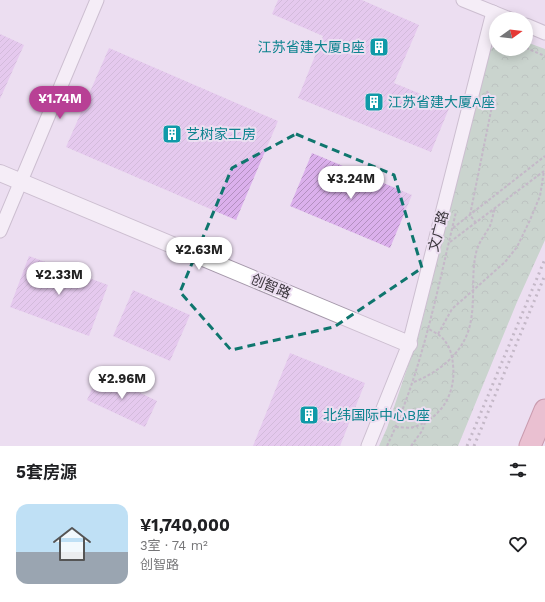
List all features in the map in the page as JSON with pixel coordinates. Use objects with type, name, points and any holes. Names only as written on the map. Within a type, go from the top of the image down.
[{"type":"main road","points":[[530,446],[545,410]]},
{"type":"street","points":[[0,231],[97,0]]},
{"type":"street","points":[[463,0],[493,12]]},
{"type":"street","name":"文广路","points":[[368,446],[409,344],[489,28]]},
{"type":"street","points":[[533,28],[545,33]]},
{"type":"street","name":"创智路","points":[[0,173],[409,344]]},
{"type":"path","points":[[533,51],[545,56]]},
{"type":"path","points":[[476,223],[470,215],[493,101],[485,89]]},
{"type":"path","points":[[452,229],[545,156]]},
{"type":"path","points":[[449,243],[545,171]]},
{"type":"path","points":[[438,334],[452,309],[505,262],[517,247],[540,196],[545,171]]},
{"type":"path","points":[[413,382],[438,370],[462,345],[469,332],[472,319],[473,273],[476,252],[478,245],[490,225],[495,208]]},
{"type":"path","points":[[396,427],[415,427],[426,422],[445,405],[454,383],[450,349],[438,334],[429,329]]},
{"type":"path","points":[[411,446],[422,431],[426,422]]},
{"type":"highlighted area","points":[[296,134],[394,175],[422,268],[334,327],[231,350],[180,292],[232,168]]},
{"type":"green space","points":[[533,45],[545,49],[545,240],[517,302],[458,446],[379,446],[387,428],[420,330],[489,52],[489,56],[533,56]]},
{"type":"building","points":[[278,0],[362,0],[419,25],[394,83],[450,106],[431,152],[298,98],[323,36],[272,14]]},
{"type":"building","points":[[0,34],[24,45],[0,99]]},
{"type":"building","name":"艺树家工房","points":[[109,48],[278,121],[236,220],[66,147]]},
{"type":"building","points":[[312,153],[412,195],[390,248],[290,206]]},
{"type":"building","points":[[29,256],[108,285],[89,336],[10,307]]},
{"type":"building","points":[[133,290],[190,315],[170,361],[113,336]]},
{"type":"building","name":"北纬国际中心B座","points":[[290,353],[365,383],[340,446],[253,446]]},
{"type":"building","points":[[99,373],[157,401],[145,427],[87,400]]},
{"type":"railway","points":[[467,446],[545,259]]},
{"type":"railway","points":[[474,446],[545,275]]},
{"type":"place","name":"江苏省建大厦B座","points":[[379,47]]},
{"type":"place","name":"江苏省建大厦A座","points":[[374,102]]},
{"type":"place","name":"艺树家工房","points":[[172,134]]},
{"type":"place","name":"北纬国际中心B座","points":[[309,415]]}]
